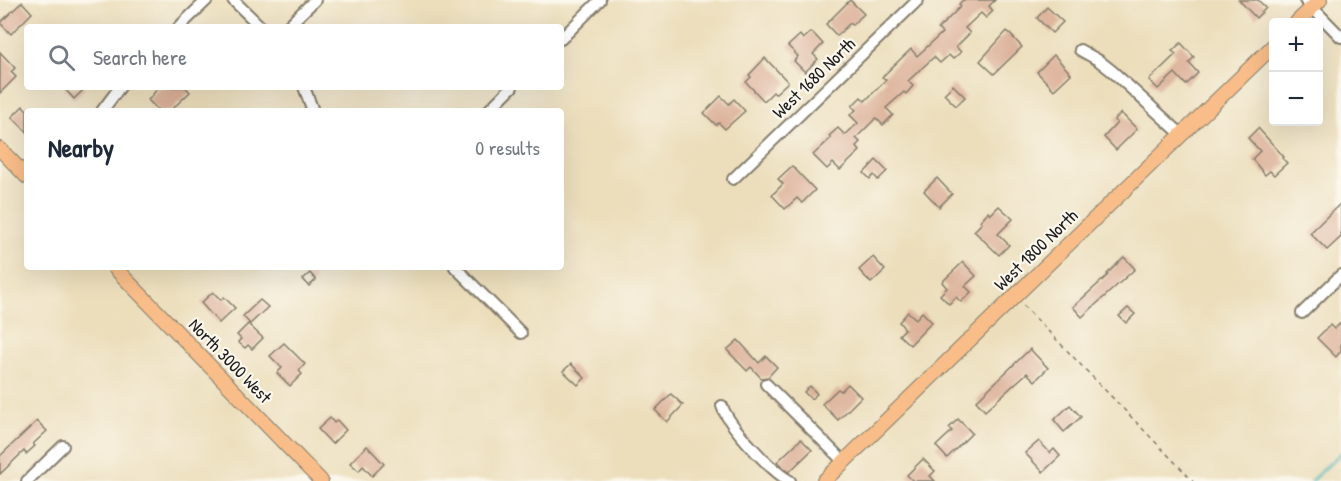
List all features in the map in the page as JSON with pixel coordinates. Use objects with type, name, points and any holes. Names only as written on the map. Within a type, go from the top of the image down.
[{"type":"main road","points":[[1300,18],[1313,3]]},
{"type":"main road","name":"West 1800 North","points":[[824,481],[1269,50]]},
{"type":"main road","points":[[0,149],[24,174]]},
{"type":"main road","name":"North 3000 West","points":[[117,270],[321,481]]},
{"type":"street","points":[[182,24],[207,0]]},
{"type":"street","points":[[233,0],[258,24]]},
{"type":"street","points":[[290,24],[315,0]]},
{"type":"street","points":[[564,36],[600,0]]},
{"type":"street","name":"West 1680 North","points":[[733,178],[918,0]]},
{"type":"street","points":[[1313,3],[1341,37]]},
{"type":"street","points":[[1080,50],[1098,60],[1181,135]]},
{"type":"street","points":[[104,108],[118,90]]},
{"type":"street","points":[[305,90],[312,108]]},
{"type":"street","points":[[491,108],[509,90]]},
{"type":"street","points":[[458,270],[521,333]]},
{"type":"street","points":[[1302,313],[1341,275]]},
{"type":"street","points":[[766,384],[844,462]]},
{"type":"street","points":[[722,406],[738,431],[773,468],[790,481]]},
{"type":"street","points":[[27,481],[63,446]]},
{"type":"path","points":[[1014,296],[1193,481]]},
{"type":"building","points":[[850,0],[864,14],[852,25],[850,23],[837,36],[826,24]]},
{"type":"building","points":[[963,0],[995,0],[989,6],[993,11],[986,18],[981,13],[965,28],[970,33],[956,47],[961,52],[953,59],[949,55],[940,63],[934,57],[908,81],[913,86],[906,94],[904,92],[886,108],[893,115],[883,125],[876,118],[856,138],[860,142],[856,146],[860,151],[840,170],[833,163],[827,169],[813,155],[838,128],[845,135],[858,123],[850,115],[856,110],[852,106],[861,97],[865,101],[886,80],[882,77],[911,49],[917,56],[942,33],[938,29],[961,6],[959,4]]},
{"type":"building","points":[[1239,0],[1258,0],[1266,8],[1256,18]]},
{"type":"building","points":[[22,2],[32,13],[11,34],[0,23]]},
{"type":"building","points":[[1047,7],[1063,22],[1052,33],[1037,18]]},
{"type":"building","points":[[1007,31],[1022,47],[994,74],[980,61]]},
{"type":"building","points":[[813,33],[823,44],[813,54],[818,59],[805,72],[794,61],[798,56],[788,46],[800,35],[803,39]]},
{"type":"building","points":[[1181,43],[1194,57],[1189,63],[1198,73],[1186,85],[1175,73],[1158,89],[1149,80],[1176,54],[1172,51]]},
{"type":"building","points":[[0,52],[15,68],[11,72],[16,77],[0,93]]},
{"type":"building","points":[[1054,55],[1071,74],[1054,90],[1037,72]]},
{"type":"building","points":[[765,58],[788,82],[764,101],[746,82],[751,77],[749,75]]},
{"type":"building","points":[[953,85],[965,97],[956,106],[944,94]]},
{"type":"building","points":[[66,90],[83,90],[74,99]]},
{"type":"building","points":[[156,90],[188,90],[190,92],[173,108],[156,108],[148,100]]},
{"type":"building","points":[[721,96],[729,104],[734,99],[745,111],[725,129],[719,123],[716,125],[704,113]]},
{"type":"building","points":[[23,106],[25,108],[24,129],[12,117]]},
{"type":"building","points":[[1121,113],[1137,129],[1116,150],[1104,137],[1117,123],[1114,120]]},
{"type":"building","points":[[1258,128],[1287,163],[1274,175],[1270,171],[1265,175],[1252,159],[1260,151],[1248,138]]},
{"type":"building","points":[[876,160],[887,171],[878,180],[874,175],[870,179],[864,173]]},
{"type":"building","points":[[792,166],[815,190],[802,203],[797,198],[785,209],[772,195],[783,184],[778,179]]},
{"type":"building","points":[[937,178],[952,194],[939,207],[924,191]]},
{"type":"building","points":[[1341,203],[1341,237],[1327,250],[1310,233]]},
{"type":"building","points":[[999,206],[1013,219],[998,234],[1009,245],[999,255],[974,231],[988,212],[990,215]]},
{"type":"building","points":[[873,257],[885,270],[871,283],[859,270]]},
{"type":"building","points":[[1124,257],[1135,269],[1082,317],[1073,307]]},
{"type":"building","points":[[963,262],[976,276],[965,286],[971,292],[961,302],[956,297],[949,304],[940,295],[947,288],[942,282]]},
{"type":"building","points":[[310,273],[316,280],[309,286],[303,279]]},
{"type":"building","points":[[213,292],[221,300],[224,297],[235,308],[219,323],[201,303]]},
{"type":"building","points":[[260,300],[268,307],[250,324],[243,316]]},
{"type":"building","points":[[1128,308],[1135,314],[1126,323],[1119,316]]},
{"type":"building","points":[[908,312],[916,319],[922,312],[932,322],[910,345],[899,335],[905,329],[899,322]]},
{"type":"building","points":[[1341,323],[1341,351],[1336,357],[1317,338],[1330,325],[1334,329]]},
{"type":"building","points":[[248,324],[263,338],[252,349],[248,345],[245,348],[238,342],[241,339],[237,335]]},
{"type":"building","points":[[738,340],[759,363],[766,356],[777,367],[768,377],[761,378],[751,367],[747,371],[727,350]]},
{"type":"building","points":[[284,343],[305,364],[299,371],[302,374],[290,386],[277,373],[282,368],[270,356]]},
{"type":"building","points":[[1030,349],[1048,368],[1035,381],[1027,373],[985,411],[976,401]]},
{"type":"building","points":[[571,364],[585,378],[578,385],[563,371]]},
{"type":"building","points":[[848,384],[861,397],[838,420],[822,404],[838,389],[841,391]]},
{"type":"building","points":[[810,386],[817,394],[811,399],[804,392]]},
{"type":"building","points":[[671,394],[683,405],[667,422],[655,410]]},
{"type":"building","points":[[1070,405],[1081,417],[1064,432],[1054,420]]},
{"type":"building","points":[[330,418],[334,423],[337,420],[346,430],[332,444],[318,429]]},
{"type":"building","points":[[958,419],[972,433],[947,458],[936,446],[952,431],[949,428]]},
{"type":"building","points":[[37,421],[47,431],[33,444],[35,446],[26,454],[24,451],[0,474],[0,456]]},
{"type":"building","points":[[801,439],[812,450],[789,472],[777,462]]},
{"type":"building","points":[[1039,441],[1050,453],[1054,449],[1060,456],[1043,472],[1025,453]]},
{"type":"building","points":[[367,446],[384,464],[372,476],[363,466],[359,471],[350,463]]},
{"type":"building","points":[[923,459],[935,471],[930,476],[935,481],[913,481],[907,475]]},
{"type":"waterway","points":[[1311,481],[1341,453]]}]
